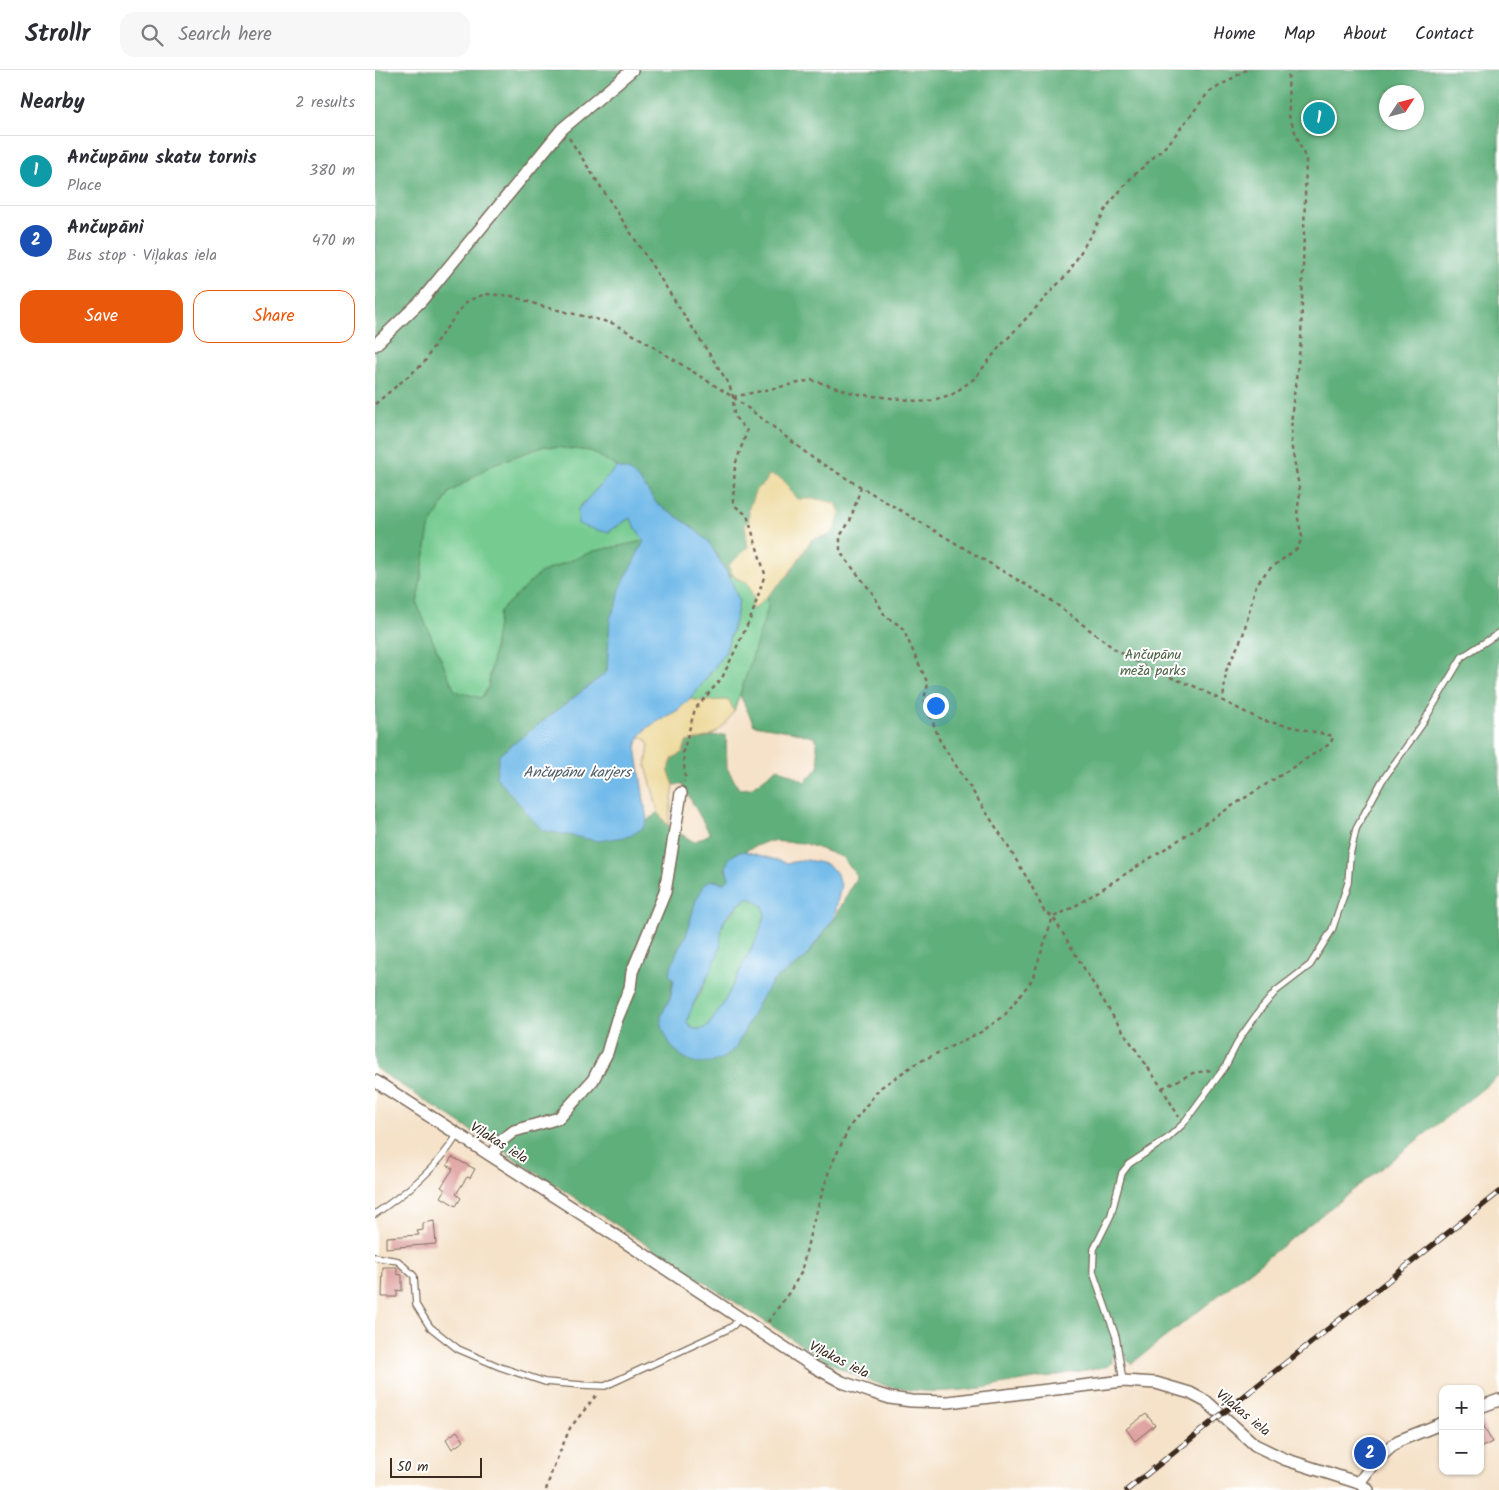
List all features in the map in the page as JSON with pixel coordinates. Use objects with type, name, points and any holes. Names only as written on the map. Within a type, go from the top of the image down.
[{"type":"street","points":[[375,345],[421,301],[562,129],[632,70]]},
{"type":"street","points":[[492,1156],[501,1141],[515,1131],[559,1118],[593,1080],[607,1053],[617,1019],[630,988],[632,972],[665,892],[681,793]]},
{"type":"street","name":"Viļakas iela","points":[[375,1081],[811,1365],[842,1382],[897,1399],[948,1402],[1123,1381],[1156,1383],[1190,1393],[1207,1402],[1255,1445],[1284,1459],[1364,1486]]},
{"type":"street","points":[[1484,1406],[1499,1400]]},
{"type":"street","points":[[1364,1486],[1375,1460],[1398,1441],[1439,1425]]},
{"type":"lane","points":[[1123,1381],[1116,1337],[1093,1272],[1095,1250],[1111,1215],[1122,1173],[1129,1164],[1168,1138],[1183,1124],[1225,1067],[1241,1038],[1260,1010],[1277,991],[1310,965],[1332,930],[1348,883],[1350,855],[1356,829],[1382,780],[1421,726],[1462,657],[1499,633]]},
{"type":"lane","points":[[375,1214],[414,1186],[433,1167],[458,1134]]},
{"type":"lane","points":[[375,1257],[398,1261],[414,1276],[416,1304],[430,1327],[458,1349],[500,1367],[545,1382],[582,1386],[605,1386],[728,1329],[739,1318]]},
{"type":"path","points":[[733,398],[812,380],[856,394],[926,402],[953,394],[975,378],[997,350],[1069,272],[1109,204],[1126,185],[1169,143],[1209,94],[1246,70]]},
{"type":"path","points":[[1223,701],[1226,671],[1243,635],[1256,585],[1269,570],[1298,548],[1302,538],[1297,514],[1300,492],[1291,442],[1292,411],[1301,340],[1306,160],[1289,116],[1287,70]]},
{"type":"path","points":[[562,129],[729,384],[733,398],[734,416],[747,431],[735,464],[733,500],[735,506],[747,515],[765,574],[752,615],[722,678],[695,710],[683,752],[685,777],[681,793]]},
{"type":"path","points":[[375,404],[424,363],[436,342],[466,302],[485,294],[511,296],[541,306],[611,323],[647,342],[733,398],[814,459],[1048,598],[1116,650],[1151,670],[1196,687],[1261,720],[1308,732],[1333,736],[1331,743],[1072,908],[1053,917],[1032,980],[1004,1016],[981,1032],[915,1064],[880,1088],[850,1126],[830,1168],[812,1226],[801,1273],[790,1292],[761,1331]]},
{"type":"path","points":[[861,487],[850,521],[840,536],[840,552],[874,594],[885,616],[902,627],[928,684],[924,699],[941,741],[1001,835],[1030,883],[1044,911],[1053,917],[1114,1018],[1162,1088],[1183,1124]]},
{"type":"path","points":[[1162,1088],[1193,1073],[1225,1067]]},
{"type":"path","points":[[547,1490],[552,1470],[570,1428],[605,1386]]},
{"type":"green space","name":"Ančupānu meža parks","points":[[375,70],[1499,70],[1499,1076],[1131,1364],[1125,1354],[1112,1357],[1112,1363],[1109,1366],[990,1387],[955,1391],[905,1389],[878,1383],[850,1373],[815,1354],[509,1155],[495,1142],[481,1137],[375,1068]],"holes":[[[545,446],[591,451],[617,467],[630,471],[657,504],[688,524],[708,541],[729,576],[732,575],[730,565],[748,547],[745,525],[749,521],[749,508],[765,483],[792,492],[797,499],[816,499],[829,535],[812,539],[788,575],[767,595],[768,607],[740,695],[754,725],[795,732],[816,738],[819,767],[805,782],[778,768],[751,788],[739,789],[727,768],[726,735],[711,736],[686,742],[683,752],[673,758],[668,770],[674,785],[682,784],[710,834],[694,842],[668,826],[658,812],[647,821],[643,828],[499,755],[607,672],[610,618],[617,604],[620,589],[644,541],[594,551],[540,573],[500,611],[488,688],[481,698],[455,691],[417,604],[429,528],[449,493],[493,464]],[[768,841],[804,843],[842,857],[857,876],[835,918],[804,959],[773,981],[761,998],[736,1047],[661,1016],[670,998],[678,949],[686,936],[696,900],[714,880],[724,883],[727,881],[729,877],[725,869],[736,853]]]},
{"type":"green space","points":[[545,446],[591,451],[617,467],[578,509],[608,532],[630,518],[644,541],[594,551],[540,573],[500,611],[488,688],[481,698],[455,692],[417,604],[429,528],[449,493],[493,464]]},
{"type":"green space","points":[[732,575],[737,579],[747,582],[754,599],[751,607],[753,609],[767,595],[768,607],[734,711],[729,700],[702,701],[689,699],[725,653],[739,601],[729,576]]},
{"type":"green space","points":[[749,897],[763,906],[765,916],[759,933],[721,1008],[707,1027],[700,1030],[692,1028],[687,1022],[690,1010],[700,994],[720,949],[720,932],[725,920]]},
{"type":"sand","points":[[769,475],[783,480],[797,499],[816,499],[836,503],[840,513],[835,529],[829,535],[812,539],[788,575],[754,609],[751,607],[754,599],[747,582],[735,577],[729,565],[748,547],[745,524],[749,521],[749,508],[756,489],[765,483]]},
{"type":"sand","points":[[689,699],[702,701],[729,700],[734,711],[719,730],[709,736],[686,742],[683,752],[673,758],[668,770],[674,785],[668,826],[658,812],[646,766],[649,745],[645,738],[639,737],[648,727],[678,710]]},
{"type":"water","name":"Ančupānu karjers","points":[[617,467],[630,471],[657,504],[688,524],[708,541],[731,580],[739,601],[725,653],[693,696],[678,710],[648,727],[639,737],[636,747],[647,821],[643,828],[630,836],[598,841],[542,830],[496,777],[499,755],[607,672],[610,618],[617,604],[620,589],[644,541],[630,518],[608,532],[596,530],[578,524],[578,509]]},
{"type":"water","points":[[744,851],[787,863],[807,860],[826,864],[836,872],[841,885],[834,918],[804,959],[773,981],[761,998],[736,1047],[725,1057],[712,1062],[695,1063],[683,1057],[672,1047],[662,1026],[661,1016],[670,998],[674,981],[669,974],[678,949],[686,936],[696,900],[704,886],[710,880],[724,883],[727,881],[729,877],[726,867],[727,863],[735,854]],"holes":[[[749,897],[763,906],[765,916],[759,933],[721,1008],[707,1027],[700,1030],[692,1028],[687,1022],[693,1004],[719,951],[721,929],[724,921],[735,908]]]},
{"type":"building","points":[[452,1157],[475,1169],[470,1178],[467,1177],[456,1194],[461,1198],[456,1206],[441,1197],[445,1190],[441,1187],[453,1169],[447,1165]]},
{"type":"building","points":[[434,1221],[436,1244],[386,1248],[386,1237],[419,1235],[417,1231],[423,1230],[423,1223]]},
{"type":"building","points":[[383,1267],[397,1267],[397,1274],[402,1275],[402,1291],[397,1290],[397,1297],[382,1297]]},
{"type":"building","points":[[1146,1414],[1155,1425],[1135,1441],[1126,1429]]},
{"type":"building","points":[[1484,1427],[1492,1442],[1484,1446]]},
{"type":"building","points":[[457,1431],[464,1441],[452,1449],[446,1439]]},
{"type":"railway","points":[[1127,1490],[1499,1192]]},
{"type":"place","name":"Ančupānu skatu tornis","points":[[1319,118]]},
{"type":"place","name":"Ančupāni","points":[[1370,1453]]}]
